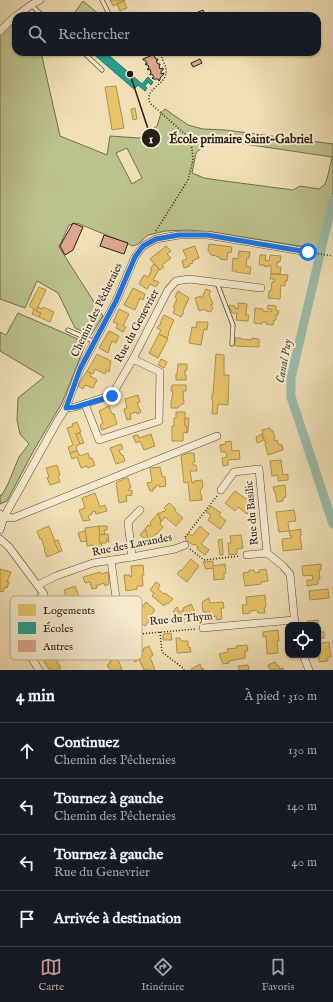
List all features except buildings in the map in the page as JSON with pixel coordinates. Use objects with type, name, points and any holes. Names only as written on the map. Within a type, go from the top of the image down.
[{"type":"street","points":[[21,12],[40,0]]},
{"type":"street","points":[[0,31],[12,19]]},
{"type":"street","name":"Chemin des Pêcheraies","points":[[0,530],[2,516],[66,408],[80,369],[116,301],[135,257],[143,246],[156,239],[179,235],[207,235],[308,252]]},
{"type":"street","name":"Rue du Genevrier","points":[[66,408],[76,407],[112,396],[133,359],[168,290],[176,281],[189,279],[261,288]]},
{"type":"street","points":[[85,404],[99,440],[159,421],[160,372],[133,359]]},
{"type":"street","points":[[2,516],[13,518],[217,436]]},
{"type":"street","name":"Rue du Basilic","points":[[221,490],[234,472],[259,469],[267,553]]},
{"type":"street","points":[[132,557],[128,522],[140,510]]},
{"type":"street","points":[[0,539],[9,547],[44,594]]},
{"type":"street","name":"Rue des Lavandes","points":[[38,585],[63,573],[93,563],[175,549],[185,545]]},
{"type":"street","points":[[247,555],[267,553],[290,574],[294,622]]},
{"type":"street","points":[[111,560],[116,596]]},
{"type":"street","name":"Rue du Thym","points":[[204,628],[285,624]]},
{"type":"street","points":[[304,658],[309,670]]},
{"type":"street","points":[[34,660],[40,670]]},
{"type":"lane","points":[[102,0],[108,12]]},
{"type":"lane","points":[[31,5],[39,12]]},
{"type":"lane","points":[[87,56],[102,70]]},
{"type":"lane","points":[[217,282],[233,325],[232,344]]},
{"type":"lane","points":[[68,330],[95,342]]},
{"type":"path","points":[[156,239],[155,233],[188,180],[193,160],[192,148],[185,134],[148,100],[150,93],[166,76],[167,70],[161,56]]},
{"type":"path","points":[[316,253],[333,256]]},
{"type":"path","points":[[184,537],[221,490]]},
{"type":"path","name":"Rue des Lavandes","points":[[185,545],[204,560],[247,555]]},
{"type":"path","name":"Rue du Thym","points":[[142,634],[204,628]]},
{"type":"path","points":[[160,632],[162,652],[184,670]]},
{"type":"green space","points":[[83,1],[96,12],[75,12]]},
{"type":"green space","points":[[12,22],[12,56],[42,56],[60,136],[107,155],[110,136],[139,138],[157,126],[161,113],[165,109],[188,125],[203,129],[226,130],[333,144],[333,192],[318,249],[212,232],[189,230],[165,231],[148,235],[138,244],[133,246],[77,223],[69,225],[59,247],[103,316],[91,335],[75,328],[58,293],[37,281],[25,308],[0,299],[0,34]],"holes":[[[224,141],[332,157],[325,184],[319,189],[300,186],[293,190],[204,178],[192,173],[196,153],[206,144]],[[127,148],[142,178],[132,184],[116,153]]]},
{"type":"green space","points":[[18,313],[86,343],[62,403],[34,450],[7,501],[0,504],[0,495],[2,495],[8,484],[19,457],[29,444],[20,434],[17,420],[18,398],[44,377],[0,351],[0,332],[6,335]]},
{"type":"waterway","name":"Canal Puy","points":[[333,199],[291,378],[291,397],[333,524]]},
{"type":"place","name":"École primaire Saint-Gabriel","points":[[130,74]]},
{"type":"route","points":[[112,396],[76,407],[66,408],[80,369],[116,301],[135,257],[143,246],[156,239],[179,235],[207,235],[308,252]]}]
